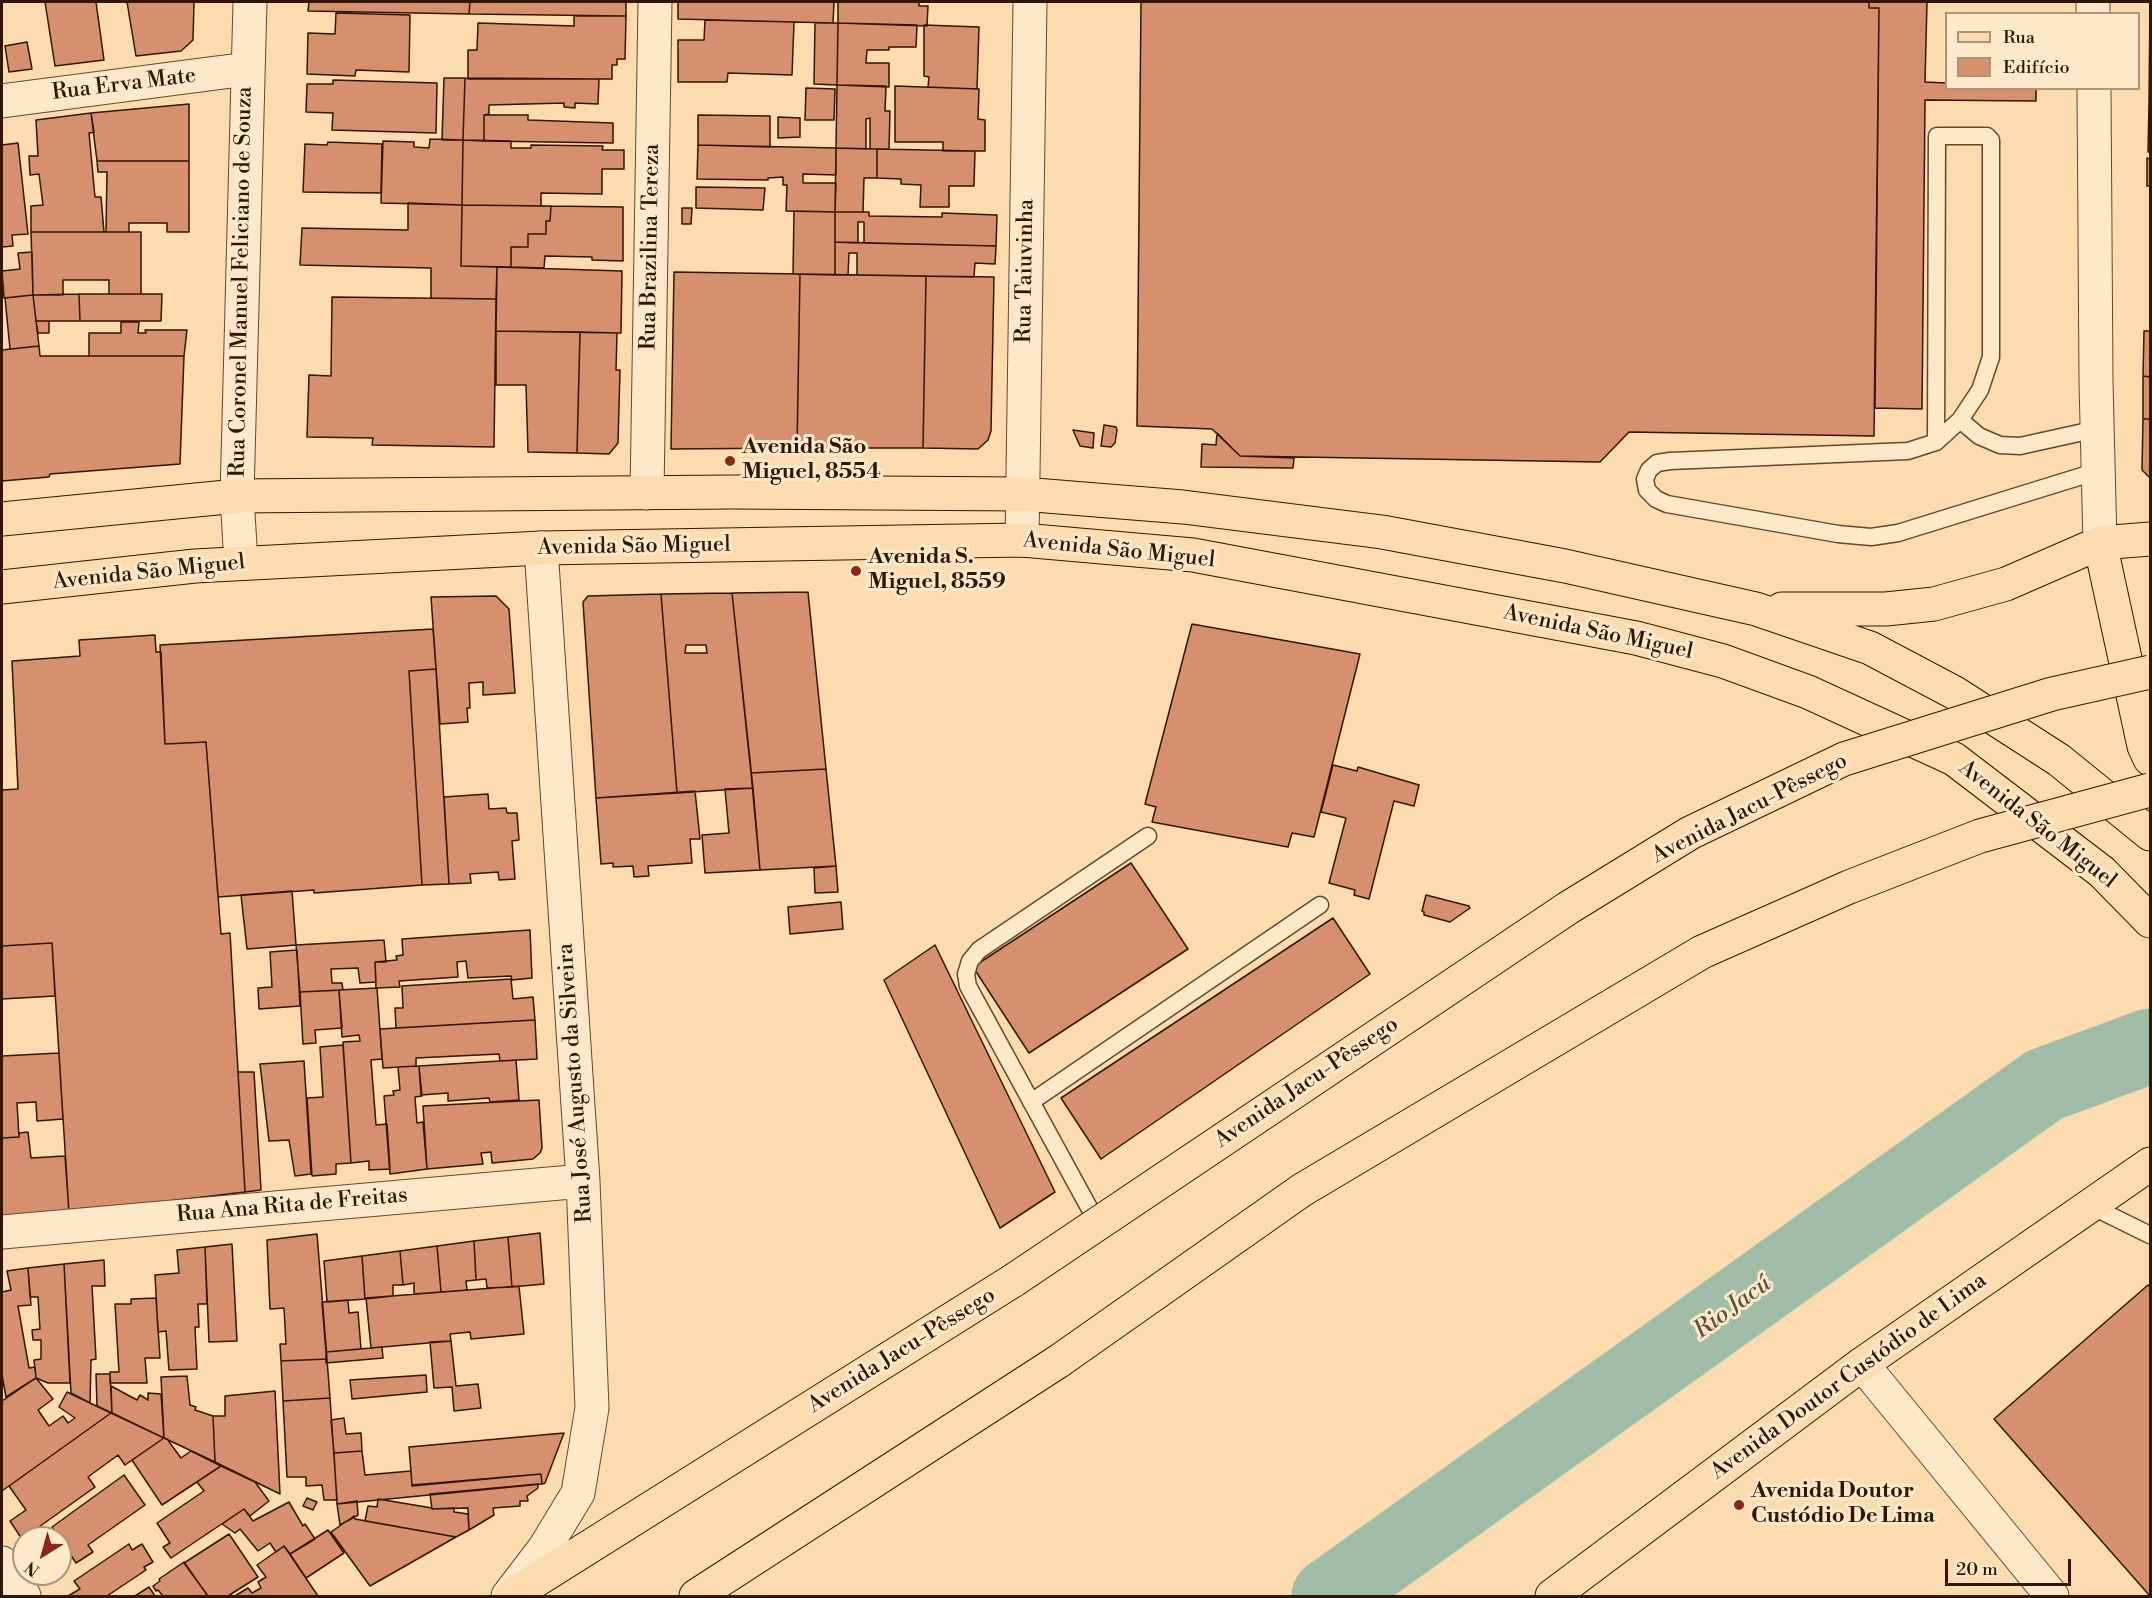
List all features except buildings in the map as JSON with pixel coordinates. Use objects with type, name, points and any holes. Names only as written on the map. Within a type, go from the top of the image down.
[{"type":"main road","points":[[2,519],[237,496],[732,492],[1022,494],[1183,507],[1382,532],[1565,566],[1756,609],[1870,648],[1955,693],[2059,760],[2151,834]]},
{"type":"main road","points":[[1756,609],[1886,609],[1934,604],[2006,584],[2100,543],[2151,539]]},
{"type":"main road","name":"Avenida São Miguel","points":[[2,587],[195,566],[541,548],[1022,540],[1193,555],[1636,638],[1723,661],[1808,692],[1954,759],[2102,872],[2151,921]]},
{"type":"main road","points":[[2100,543],[2144,746],[2151,759]]},
{"type":"main road","name":"Avenida Jacu-Pêssego","points":[[510,1596],[1014,1281],[1568,908],[1690,833],[1844,759],[2052,694],[2151,672]]},
{"type":"main road","points":[[696,1596],[1059,1361],[1302,1190],[1702,952],[1849,887],[1980,836],[2151,790]]},
{"type":"main road","name":"Avenida Doutor Custódio de Lima","points":[[1552,1596],[1862,1364],[2151,1164]]},
{"type":"street","name":"Rua Coronel Manuel Feliciano de Souza","points":[[241,563],[237,496],[250,2]]},
{"type":"street","name":"Rua Brazilina Tereza","points":[[647,493],[656,2]]},
{"type":"street","name":"Rua Taiuvinha","points":[[1022,540],[1030,2]]},
{"type":"street","name":"Rua Erva Mate","points":[[2,101],[247,69]]},
{"type":"street","points":[[2094,90],[2100,543]]},
{"type":"street","name":"Rua José Augusto da Silveira","points":[[510,1596],[544,1549],[578,1493],[592,1408],[583,1181],[541,548]]},
{"type":"street","name":"Rua Ana Rita de Freitas","points":[[2,1232],[583,1181]]},
{"type":"street","points":[[1862,1364],[2052,1596]]},
{"type":"street","points":[[2,1563],[24,1596]]},
{"type":"lane","points":[[1936,442],[1937,136],[1987,136],[1991,140],[1991,357],[1980,390],[1960,420],[1936,442],[1908,451],[1670,461],[1657,464],[1648,470],[1645,479],[1647,490],[1656,499],[1667,504],[1838,534],[1871,537],[1898,533],[2098,471]]},
{"type":"lane","points":[[1960,420],[1979,436],[2000,445],[2020,446],[2097,429]]},
{"type":"lane","points":[[1098,1224],[968,987],[966,974],[970,961],[979,950],[1148,836]]},
{"type":"lane","points":[[1031,1102],[1320,906]]},
{"type":"lane","points":[[2091,1206],[2151,1236]]},
{"type":"waterway","name":"Rio Jacú","points":[[1329,1596],[2044,1085],[2150,1046]]},
{"type":"place","name":"Avenida São Miguel, 8554","points":[[730,461]]},
{"type":"place","name":"Avenida S. Miguel, 8559","points":[[856,571]]},
{"type":"place","name":"Avenida Doutor Custódio De Lima","points":[[1739,1505]]}]
